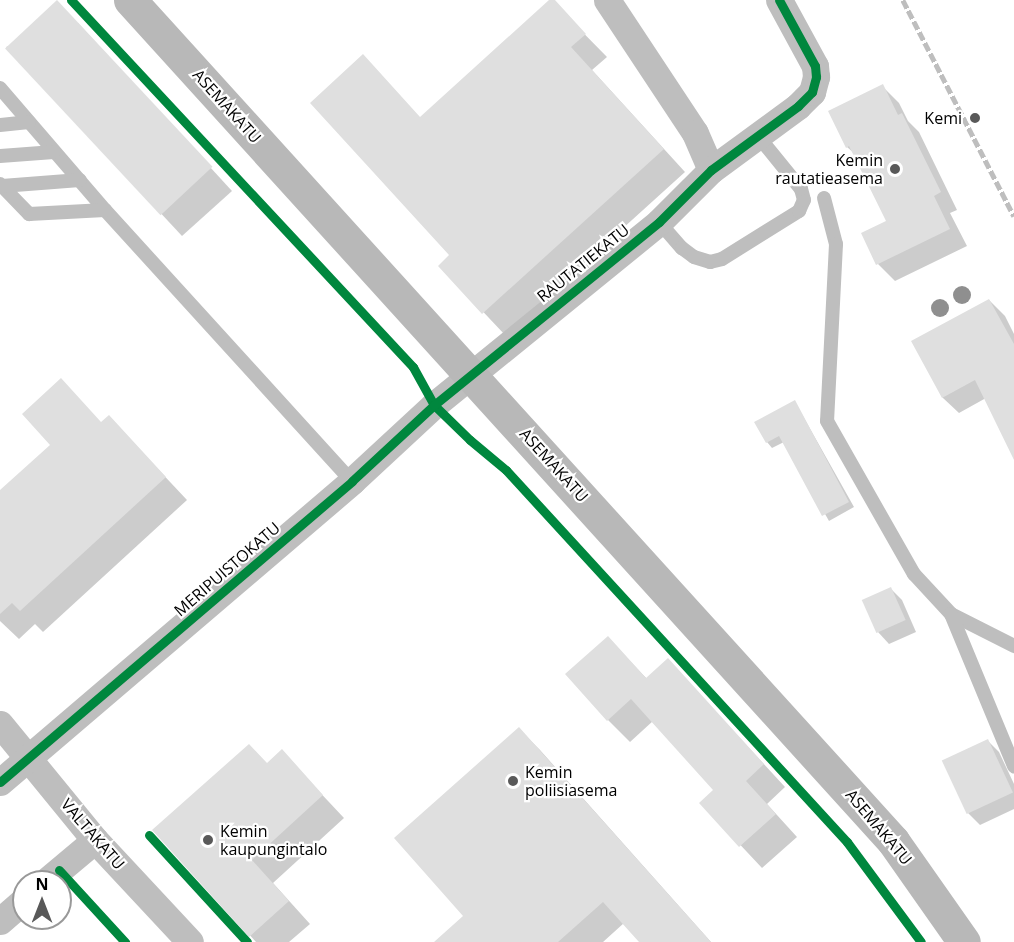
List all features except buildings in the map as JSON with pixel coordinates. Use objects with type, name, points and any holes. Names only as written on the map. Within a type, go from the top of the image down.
[{"type":"main road","name":"ASEMAKATU","points":[[130,0],[893,840],[964,942]]},
{"type":"street","points":[[607,0],[695,133],[711,170]]},
{"type":"street","name":"RAUTATIEKATU","points":[[470,375],[659,222],[711,170],[798,106],[812,92],[816,77],[815,66],[779,0]]},
{"type":"street","name":"MERIPUISTOKATU","points":[[0,782],[352,481],[470,375]]},
{"type":"street","name":"VALTAKATU","points":[[0,724],[95,840],[190,942]]},
{"type":"street","points":[[59,870],[95,840]]},
{"type":"street","points":[[0,921],[12,910]]},
{"type":"lane","points":[[0,88],[105,210],[352,481]]},
{"type":"lane","points":[[0,125],[29,122]]},
{"type":"lane","points":[[659,222],[682,248],[694,257],[710,262],[722,259],[799,212],[804,200],[801,189],[758,136]]},
{"type":"lane","points":[[0,156],[54,152]]},
{"type":"lane","points":[[1,185],[80,180]]},
{"type":"lane","points":[[1,185],[29,214],[105,210]]},
{"type":"lane","points":[[824,198],[836,244],[827,421],[914,574],[951,614],[1014,766]]},
{"type":"lane","points":[[951,614],[1014,646]]},
{"type":"railway","points":[[903,0],[1014,216]]},
{"type":"cycle path","points":[[71,0],[413,367],[434,405],[470,440],[506,470],[847,842],[921,942]]},
{"type":"cycle path","points":[[0,782],[352,481],[434,405],[659,222],[711,170],[798,106],[812,92],[816,77],[815,66],[779,0]]},
{"type":"cycle path","points":[[149,835],[247,942]]},
{"type":"cycle path","points":[[72,884],[125,942]]},
{"type":"place","name":"Kemi","points":[[975,118]]},
{"type":"place","name":"Kemin rautatieasema","points":[[895,169]]},
{"type":"place","name":"Kemin poliisiasema","points":[[513,781]]},
{"type":"place","name":"Kemin kaupungintalo","points":[[208,840]]}]
